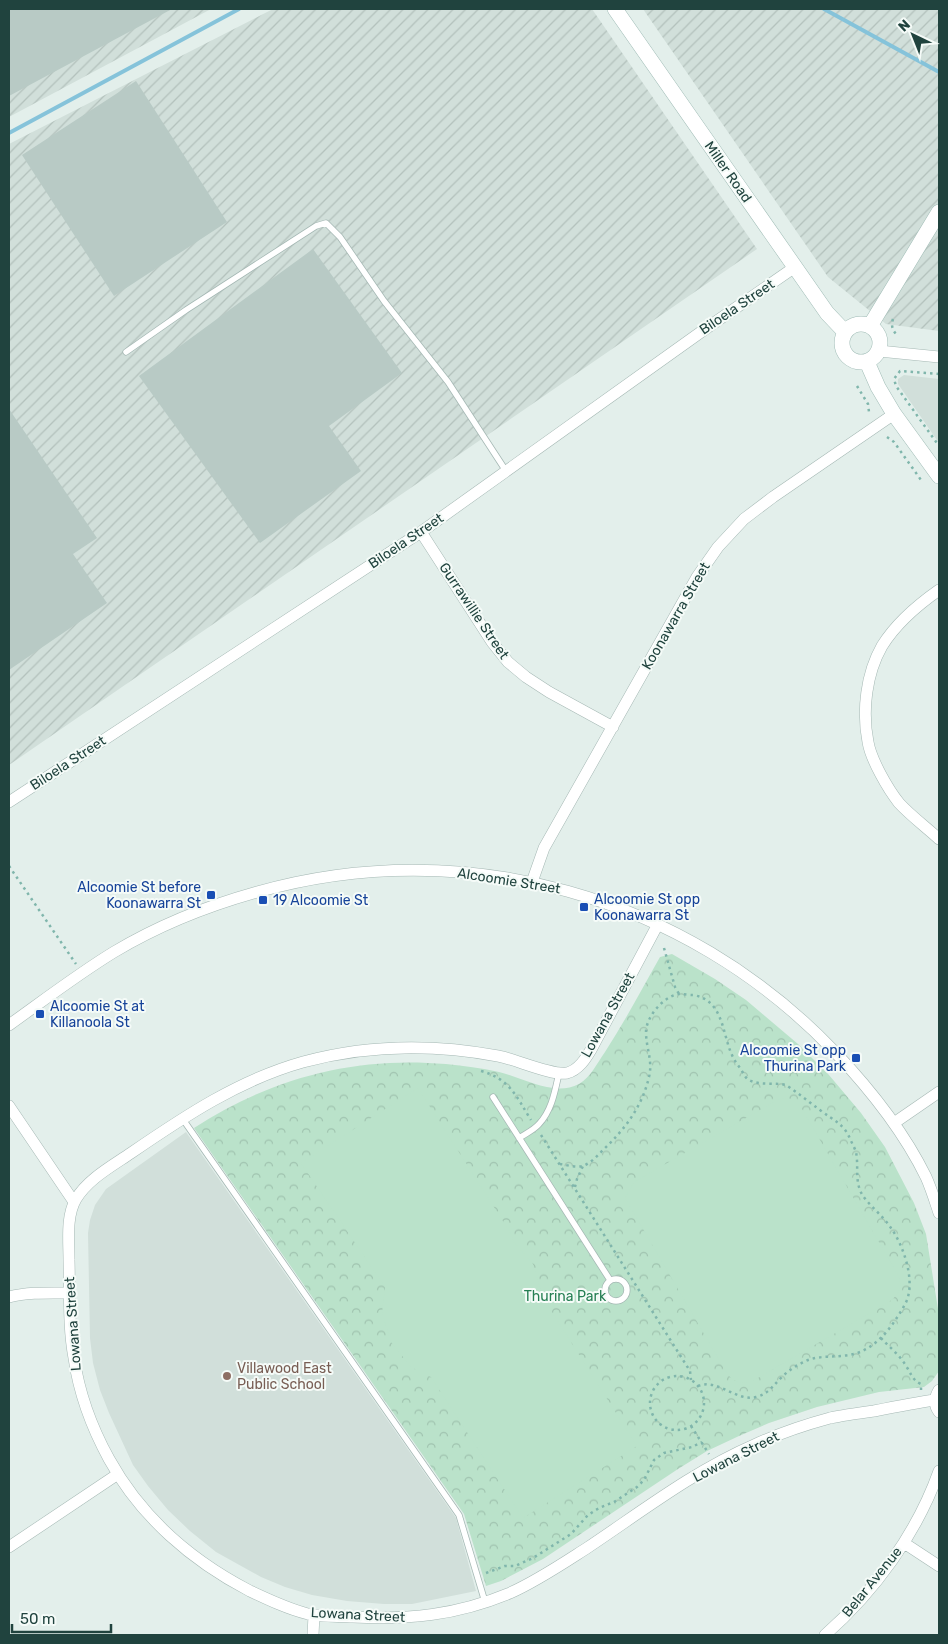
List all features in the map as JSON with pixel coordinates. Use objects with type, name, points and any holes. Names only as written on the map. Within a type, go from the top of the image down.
[{"type":"main road","name":"Miller Road","points":[[615,9],[827,313],[845,332]]},
{"type":"main road","points":[[870,326],[939,212]]},
{"type":"main road","points":[[865,324],[870,326],[878,334],[879,351],[872,360],[855,362],[845,354],[842,343],[845,332],[854,325],[865,324]]},
{"type":"main road","points":[[866,362],[878,388],[894,414],[939,476]]},
{"type":"street","name":"Biloela Street","points":[[9,802],[421,532],[701,332],[795,268]]},
{"type":"street","points":[[879,351],[939,357]]},
{"type":"street","name":"Koonawarra Street","points":[[532,882],[544,848],[697,577],[718,547],[744,519],[773,497],[894,414]]},
{"type":"street","name":"Gurrawillie Street","points":[[421,532],[492,642],[508,662],[549,692],[613,727]]},
{"type":"street","points":[[939,590],[905,618],[882,646],[870,677],[865,710],[868,744],[881,776],[900,803],[939,839]]},
{"type":"street","name":"Alcoomie Street","points":[[9,1025],[82,973],[149,933],[209,907],[258,892],[319,878],[398,871],[454,872],[532,882],[611,904],[658,924],[685,938],[750,978],[788,1007],[852,1070],[894,1123],[913,1152],[927,1179],[939,1213]]},
{"type":"street","name":"Lowana Street","points":[[658,924],[585,1059],[577,1068],[559,1073],[502,1057],[436,1048],[371,1050],[334,1054],[267,1074],[209,1101],[104,1171],[82,1191],[74,1202],[69,1226],[73,1354],[78,1381],[97,1434],[118,1474],[140,1505],[160,1527],[190,1553],[253,1592],[283,1606],[314,1615],[378,1618],[424,1617],[451,1612],[485,1602],[512,1592],[539,1578],[716,1464],[753,1445],[792,1430],[832,1418],[937,1395]]},
{"type":"street","points":[[894,1123],[939,1092]]},
{"type":"street","points":[[9,1106],[74,1202]]},
{"type":"street","points":[[9,1298],[17,1295],[70,1293]]},
{"type":"street","points":[[937,1395],[936,1408],[939,1412]]},
{"type":"street","name":"Belar Avenue","points":[[824,1635],[883,1573],[904,1543],[924,1507],[939,1470]]},
{"type":"street","points":[[9,1547],[118,1474]]},
{"type":"street","points":[[904,1543],[939,1566]]},
{"type":"street","points":[[313,1635],[314,1615]]},
{"type":"lane","points":[[126,352],[316,226],[326,223],[340,237],[384,301],[448,382],[506,471]]},
{"type":"lane","points":[[519,1138],[536,1127],[545,1115],[552,1102],[559,1073]]},
{"type":"lane","points":[[493,1097],[610,1280]]},
{"type":"lane","points":[[182,1118],[459,1515],[485,1602]]},
{"type":"path","points":[[893,319],[892,329],[897,335]]},
{"type":"path","points":[[939,374],[900,371],[894,379],[896,386],[939,446]]},
{"type":"path","points":[[857,386],[868,404],[869,412]]},
{"type":"path","points":[[887,438],[894,442],[921,480]]},
{"type":"path","points":[[9,866],[76,963]]},
{"type":"path","points":[[664,948],[675,987],[680,994]]},
{"type":"path","points":[[560,1164],[583,1166],[590,1163],[627,1126],[638,1108],[650,1075],[651,1060],[646,1031],[648,1021],[655,1010],[667,999],[680,994],[704,999],[714,1007],[722,1021],[732,1055],[747,1079],[760,1084],[786,1086],[833,1118],[848,1132],[856,1152],[858,1186],[863,1196],[898,1239],[906,1264],[910,1286],[907,1299],[891,1327],[872,1347],[847,1357],[814,1358],[806,1361],[788,1372],[768,1392],[755,1397],[745,1397],[702,1384],[698,1386]]},
{"type":"path","points":[[481,1071],[498,1077],[508,1084],[690,1371],[692,1380]]},
{"type":"path","points":[[575,1188],[583,1166]]},
{"type":"path","points":[[881,1338],[906,1366],[916,1382],[921,1384],[921,1393]]},
{"type":"path","points":[[675,1376],[692,1380],[698,1386],[704,1402],[703,1410],[700,1418],[691,1426],[677,1430],[668,1428],[660,1424],[654,1417],[651,1399],[659,1383],[675,1376]]},
{"type":"path","points":[[691,1426],[716,1464]]},
{"type":"path","points":[[477,1576],[506,1566],[515,1566],[533,1558],[571,1534],[588,1515],[614,1502],[637,1487],[644,1480],[654,1460],[664,1453],[692,1447],[702,1442]]},
{"type":"shaded area","points":[[9,9],[211,9],[9,117]]},
{"type":"shaded area","points":[[273,9],[592,9],[757,249],[9,765],[9,144]]},
{"type":"shaded area","points":[[643,9],[939,9],[939,331],[886,324],[828,277]]},
{"type":"shaded area","points":[[904,375],[939,379],[939,443],[898,384],[898,379]]},
{"type":"shaded area","name":"Villawood East Public School","points":[[186,1132],[456,1518],[476,1591],[412,1604],[384,1604],[347,1601],[312,1595],[285,1587],[261,1577],[216,1552],[168,1510],[133,1465],[109,1413],[100,1390],[93,1363],[90,1338],[88,1233],[90,1220],[95,1205],[106,1189]]},
{"type":"green space","name":"Thurina Park","points":[[672,954],[746,1000],[798,1044],[829,1075],[861,1113],[885,1147],[914,1203],[926,1234],[938,1309],[939,1371],[932,1381],[924,1387],[879,1392],[817,1407],[769,1423],[707,1451],[543,1559],[501,1581],[486,1586],[464,1514],[194,1128],[253,1096],[283,1084],[314,1074],[379,1064],[412,1062],[446,1064],[499,1072],[549,1087],[569,1087],[579,1084],[590,1074],[605,1052],[660,957]]},
{"type":"green space","points":[[418,1088],[513,1237],[512,1240],[533,1264],[543,1298],[637,1446],[523,1518],[431,1377],[411,1367],[391,1342],[382,1313],[385,1287],[301,1163]]},
{"type":"green space","points":[[781,1098],[792,1099],[802,1109],[898,1275],[900,1287],[898,1294],[889,1302],[751,1382],[741,1383],[728,1375],[625,1198],[634,1182]]},
{"type":"building","points":[[9,9],[172,9],[9,96]]},
{"type":"building","points":[[136,81],[227,222],[114,296],[22,155]]},
{"type":"building","points":[[313,249],[402,373],[329,426],[361,471],[260,543],[139,376]]},
{"type":"building","points":[[9,409],[97,538],[73,554],[107,603],[9,670]]},
{"type":"waterway","points":[[9,133],[239,9]]},
{"type":"waterway","points":[[824,9],[939,72]]},
{"type":"place","name":"Alcoomie St before Koonawarra St","points":[[211,895]]},
{"type":"place","name":"19 Alcoomie St","points":[[263,900]]},
{"type":"place","name":"Alcoomie St opp Koonawarra St","points":[[584,907]]},
{"type":"place","name":"Alcoomie St at Killanoola St","points":[[40,1014]]},
{"type":"place","name":"Alcoomie St opp Thurina Park","points":[[856,1058]]},
{"type":"place","name":"Villawood East Public School","points":[[227,1376]]}]
